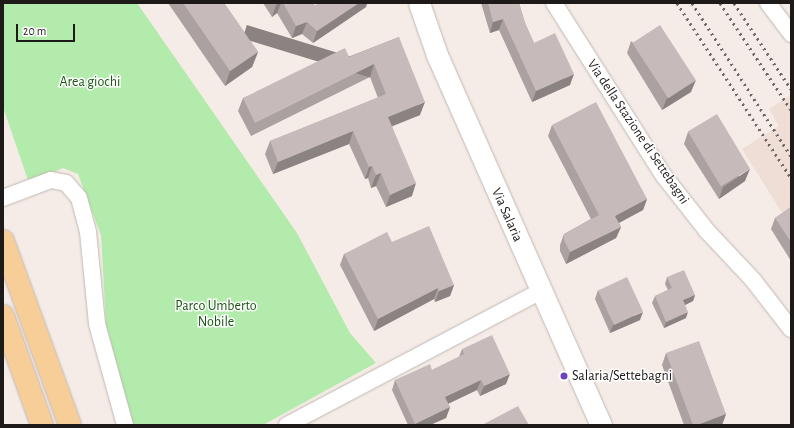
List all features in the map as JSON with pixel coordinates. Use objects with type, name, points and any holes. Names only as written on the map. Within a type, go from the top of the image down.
[{"type":"main road","points":[[3,241],[70,425]]},
{"type":"main road","points":[[3,316],[42,425]]},
{"type":"street","name":"Via Salaria","points":[[419,3],[437,55],[601,425]]},
{"type":"street","name":"Via della Stazione di Settebagni","points":[[554,3],[667,181],[707,231],[753,280],[791,329]]},
{"type":"street","points":[[768,3],[791,34]]},
{"type":"street","points":[[3,198],[51,180],[66,183],[79,198],[88,232],[97,324],[126,425]]},
{"type":"street","points":[[287,425],[541,291]]},
{"type":"shaded area","points":[[791,95],[791,261],[786,219],[742,149],[779,126],[769,109]]},
{"type":"green space","name":"Parco Umberto Nobile","points":[[3,3],[137,3],[297,233],[350,333],[376,363],[263,425],[132,425],[106,323],[101,235],[78,174],[63,168],[29,183],[3,107]]},
{"type":"building","points":[[183,3],[224,3],[258,52],[230,71]]},
{"type":"building","points":[[283,3],[313,3],[315,6],[318,3],[359,3],[317,31],[307,22],[296,26]]},
{"type":"building","points":[[488,3],[519,3],[525,23],[534,43],[555,33],[574,74],[536,91],[503,19],[493,22]]},
{"type":"building","points":[[660,25],[696,80],[668,98],[632,43]]},
{"type":"building","points":[[399,37],[425,102],[388,117],[416,183],[390,195],[381,173],[376,175],[372,166],[369,167],[353,131],[278,162],[270,141],[386,94],[374,64],[255,123],[243,98],[345,48],[349,57]]},
{"type":"building","points":[[596,102],[647,199],[615,216],[621,227],[570,252],[564,240],[564,234],[599,215],[552,125]]},
{"type":"building","points":[[717,114],[750,169],[721,186],[688,132]]},
{"type":"building","points":[[791,207],[791,242],[775,218]]},
{"type":"building","points":[[429,226],[454,285],[439,291],[438,288],[378,319],[344,254],[387,232],[392,242]]},
{"type":"building","points":[[684,270],[695,295],[683,300],[688,312],[666,322],[655,296],[672,288],[667,277]]},
{"type":"building","points":[[627,277],[643,311],[614,325],[598,291]]},
{"type":"building","points":[[492,335],[510,374],[484,386],[481,380],[445,397],[450,407],[415,424],[395,380],[430,364],[432,370],[464,354],[462,349]]},
{"type":"building","points":[[699,341],[726,414],[697,425],[693,425],[666,353]]},
{"type":"building","points":[[518,406],[529,425],[482,425]]},
{"type":"railway","points":[[677,3],[791,178]]},
{"type":"railway","points":[[692,3],[791,156]]},
{"type":"railway","points":[[720,3],[791,110]]},
{"type":"railway","points":[[734,3],[791,89]]},
{"type":"place","name":"Salaria/Settebagni","points":[[564,376]]},
{"type":"park label","name":"Area giochi","points":[[90,82]]}]
